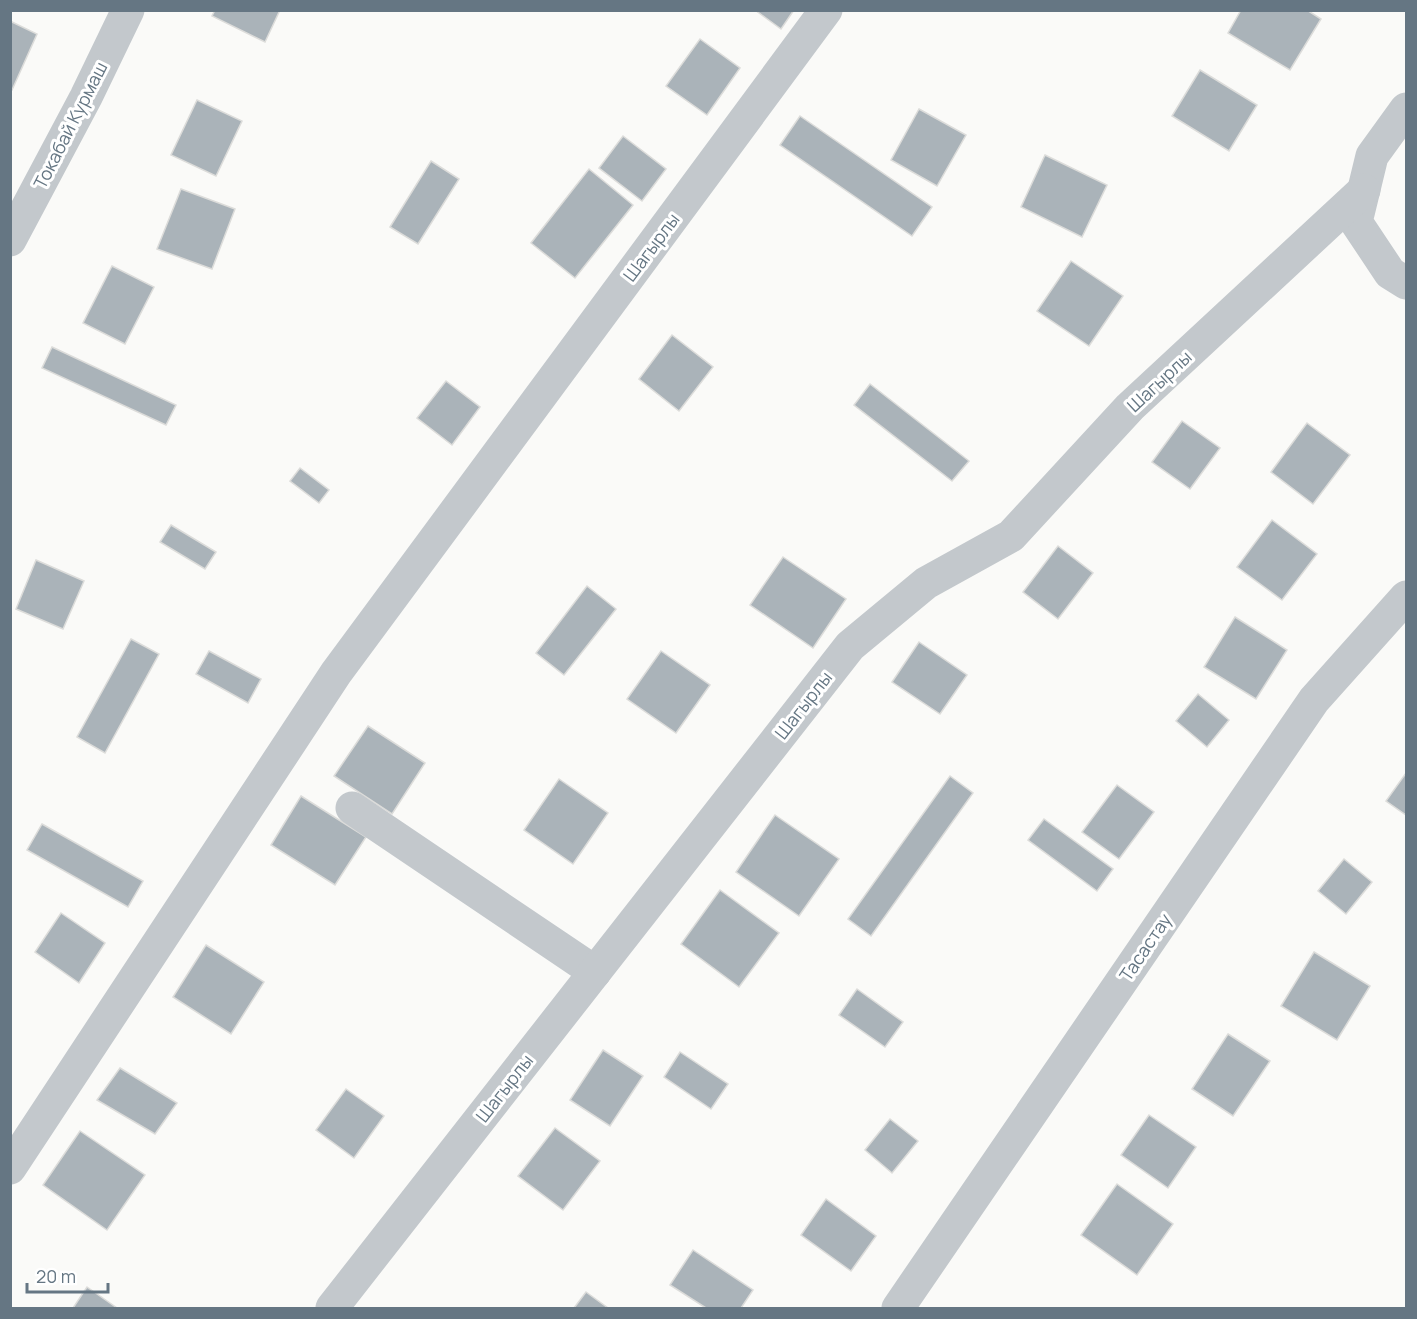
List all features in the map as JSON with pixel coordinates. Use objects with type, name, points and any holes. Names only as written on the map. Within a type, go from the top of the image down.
[{"type":"street","name":"Токабай Курмаш","points":[[10,240],[86,97],[128,10]]},
{"type":"street","name":"Шагырлы","points":[[10,1168],[336,673],[826,10]]},
{"type":"street","points":[[1407,109],[1372,156],[1356,222],[1390,273],[1407,283]]},
{"type":"street","name":"Шагырлы","points":[[332,1308],[850,646],[926,583],[1011,536],[1130,407],[1364,190]]},
{"type":"street","name":"Тасастау","points":[[898,1308],[1314,700],[1407,597]]},
{"type":"street","points":[[352,808],[595,972]]},
{"type":"building","points":[[215,10],[280,10],[265,42],[212,16]]},
{"type":"building","points":[[755,10],[794,10],[781,29]]},
{"type":"building","points":[[1241,10],[1307,10],[1321,19],[1290,70],[1228,33]]},
{"type":"building","points":[[10,21],[37,34],[12,90],[10,89]]},
{"type":"building","points":[[700,39],[740,68],[707,115],[666,86]]},
{"type":"building","points":[[1200,70],[1257,105],[1229,151],[1172,116]]},
{"type":"building","points":[[197,100],[242,121],[216,176],[171,155]]},
{"type":"building","points":[[919,109],[966,135],[937,186],[891,160]]},
{"type":"building","points":[[800,116],[932,207],[912,236],[780,145]]},
{"type":"building","points":[[623,136],[666,169],[642,201],[599,168]]},
{"type":"building","points":[[1045,155],[1107,185],[1082,237],[1021,207]]},
{"type":"building","points":[[431,161],[459,179],[418,244],[390,227]]},
{"type":"building","points":[[589,169],[633,205],[575,278],[531,243]]},
{"type":"building","points":[[181,189],[235,209],[212,269],[157,249]]},
{"type":"building","points":[[1071,261],[1123,296],[1089,346],[1037,311]]},
{"type":"building","points":[[112,266],[154,287],[125,344],[83,323]]},
{"type":"building","points":[[672,335],[713,367],[679,411],[639,379]]},
{"type":"building","points":[[52,347],[176,405],[166,425],[42,368]]},
{"type":"building","points":[[446,381],[480,407],[452,445],[417,418]]},
{"type":"building","points":[[870,384],[969,461],[952,481],[854,405]]},
{"type":"building","points":[[1182,421],[1220,448],[1190,489],[1152,462]]},
{"type":"building","points":[[1307,423],[1350,455],[1313,504],[1271,472]]},
{"type":"building","points":[[300,468],[329,490],[319,503],[290,481]]},
{"type":"building","points":[[1272,520],[1317,554],[1282,600],[1237,567]]},
{"type":"building","points":[[171,525],[216,552],[205,569],[160,542]]},
{"type":"building","points":[[1058,546],[1093,573],[1058,619],[1023,592]]},
{"type":"building","points":[[783,557],[846,599],[813,648],[750,605]]},
{"type":"building","points":[[36,560],[84,581],[63,629],[16,609]]},
{"type":"building","points":[[587,586],[616,609],[564,675],[536,653]]},
{"type":"building","points":[[1235,617],[1287,650],[1256,699],[1204,667]]},
{"type":"building","points":[[131,639],[159,654],[105,753],[77,737]]},
{"type":"building","points":[[919,642],[967,675],[940,714],[892,682]]},
{"type":"building","points":[[209,651],[261,679],[248,703],[196,674]]},
{"type":"building","points":[[661,651],[710,685],[676,733],[627,699]]},
{"type":"building","points":[[1198,694],[1229,720],[1207,747],[1176,721]]},
{"type":"building","points":[[368,726],[425,763],[392,814],[334,776]]},
{"type":"building","points":[[1406,773],[1406,815],[1386,801]]},
{"type":"building","points":[[950,776],[973,793],[871,936],[848,919]]},
{"type":"building","points":[[559,779],[608,813],[573,864],[524,830]]},
{"type":"building","points":[[1117,785],[1154,812],[1119,859],[1082,832]]},
{"type":"building","points":[[301,796],[366,837],[335,885],[271,845]]},
{"type":"building","points":[[775,815],[839,859],[799,916],[736,872]]},
{"type":"building","points":[[1044,819],[1113,869],[1097,891],[1028,840]]},
{"type":"building","points":[[42,824],[143,881],[128,907],[27,850]]},
{"type":"building","points":[[1344,859],[1372,882],[1346,914],[1318,891]]},
{"type":"building","points":[[720,890],[779,933],[739,987],[681,944]]},
{"type":"building","points":[[61,913],[105,943],[79,983],[35,952]]},
{"type":"building","points":[[206,945],[264,982],[231,1034],[173,997]]},
{"type":"building","points":[[1314,952],[1370,986],[1337,1040],[1281,1006]]},
{"type":"building","points":[[857,989],[903,1022],[885,1047],[839,1015]]},
{"type":"building","points":[[1228,1034],[1270,1061],[1233,1116],[1192,1089]]},
{"type":"building","points":[[603,1050],[643,1076],[610,1126],[570,1100]]},
{"type":"building","points":[[680,1052],[728,1084],[711,1109],[664,1077]]},
{"type":"building","points":[[120,1068],[177,1103],[155,1134],[97,1100]]},
{"type":"building","points":[[346,1089],[384,1116],[354,1158],[316,1130]]},
{"type":"building","points":[[1149,1115],[1196,1147],[1168,1188],[1121,1155]]},
{"type":"building","points":[[890,1119],[918,1141],[892,1173],[865,1150]]},
{"type":"building","points":[[555,1128],[600,1161],[563,1210],[518,1176]]},
{"type":"building","points":[[80,1131],[145,1175],[107,1230],[43,1185]]},
{"type":"building","points":[[1117,1184],[1173,1224],[1137,1275],[1081,1235]]},
{"type":"building","points":[[826,1199],[876,1236],[851,1271],[801,1235]]},
{"type":"building","points":[[693,1250],[753,1290],[741,1308],[706,1308],[670,1285]]},
{"type":"building","points":[[87,1287],[117,1308],[73,1308]]},
{"type":"building","points":[[586,1292],[608,1308],[574,1308]]}]
